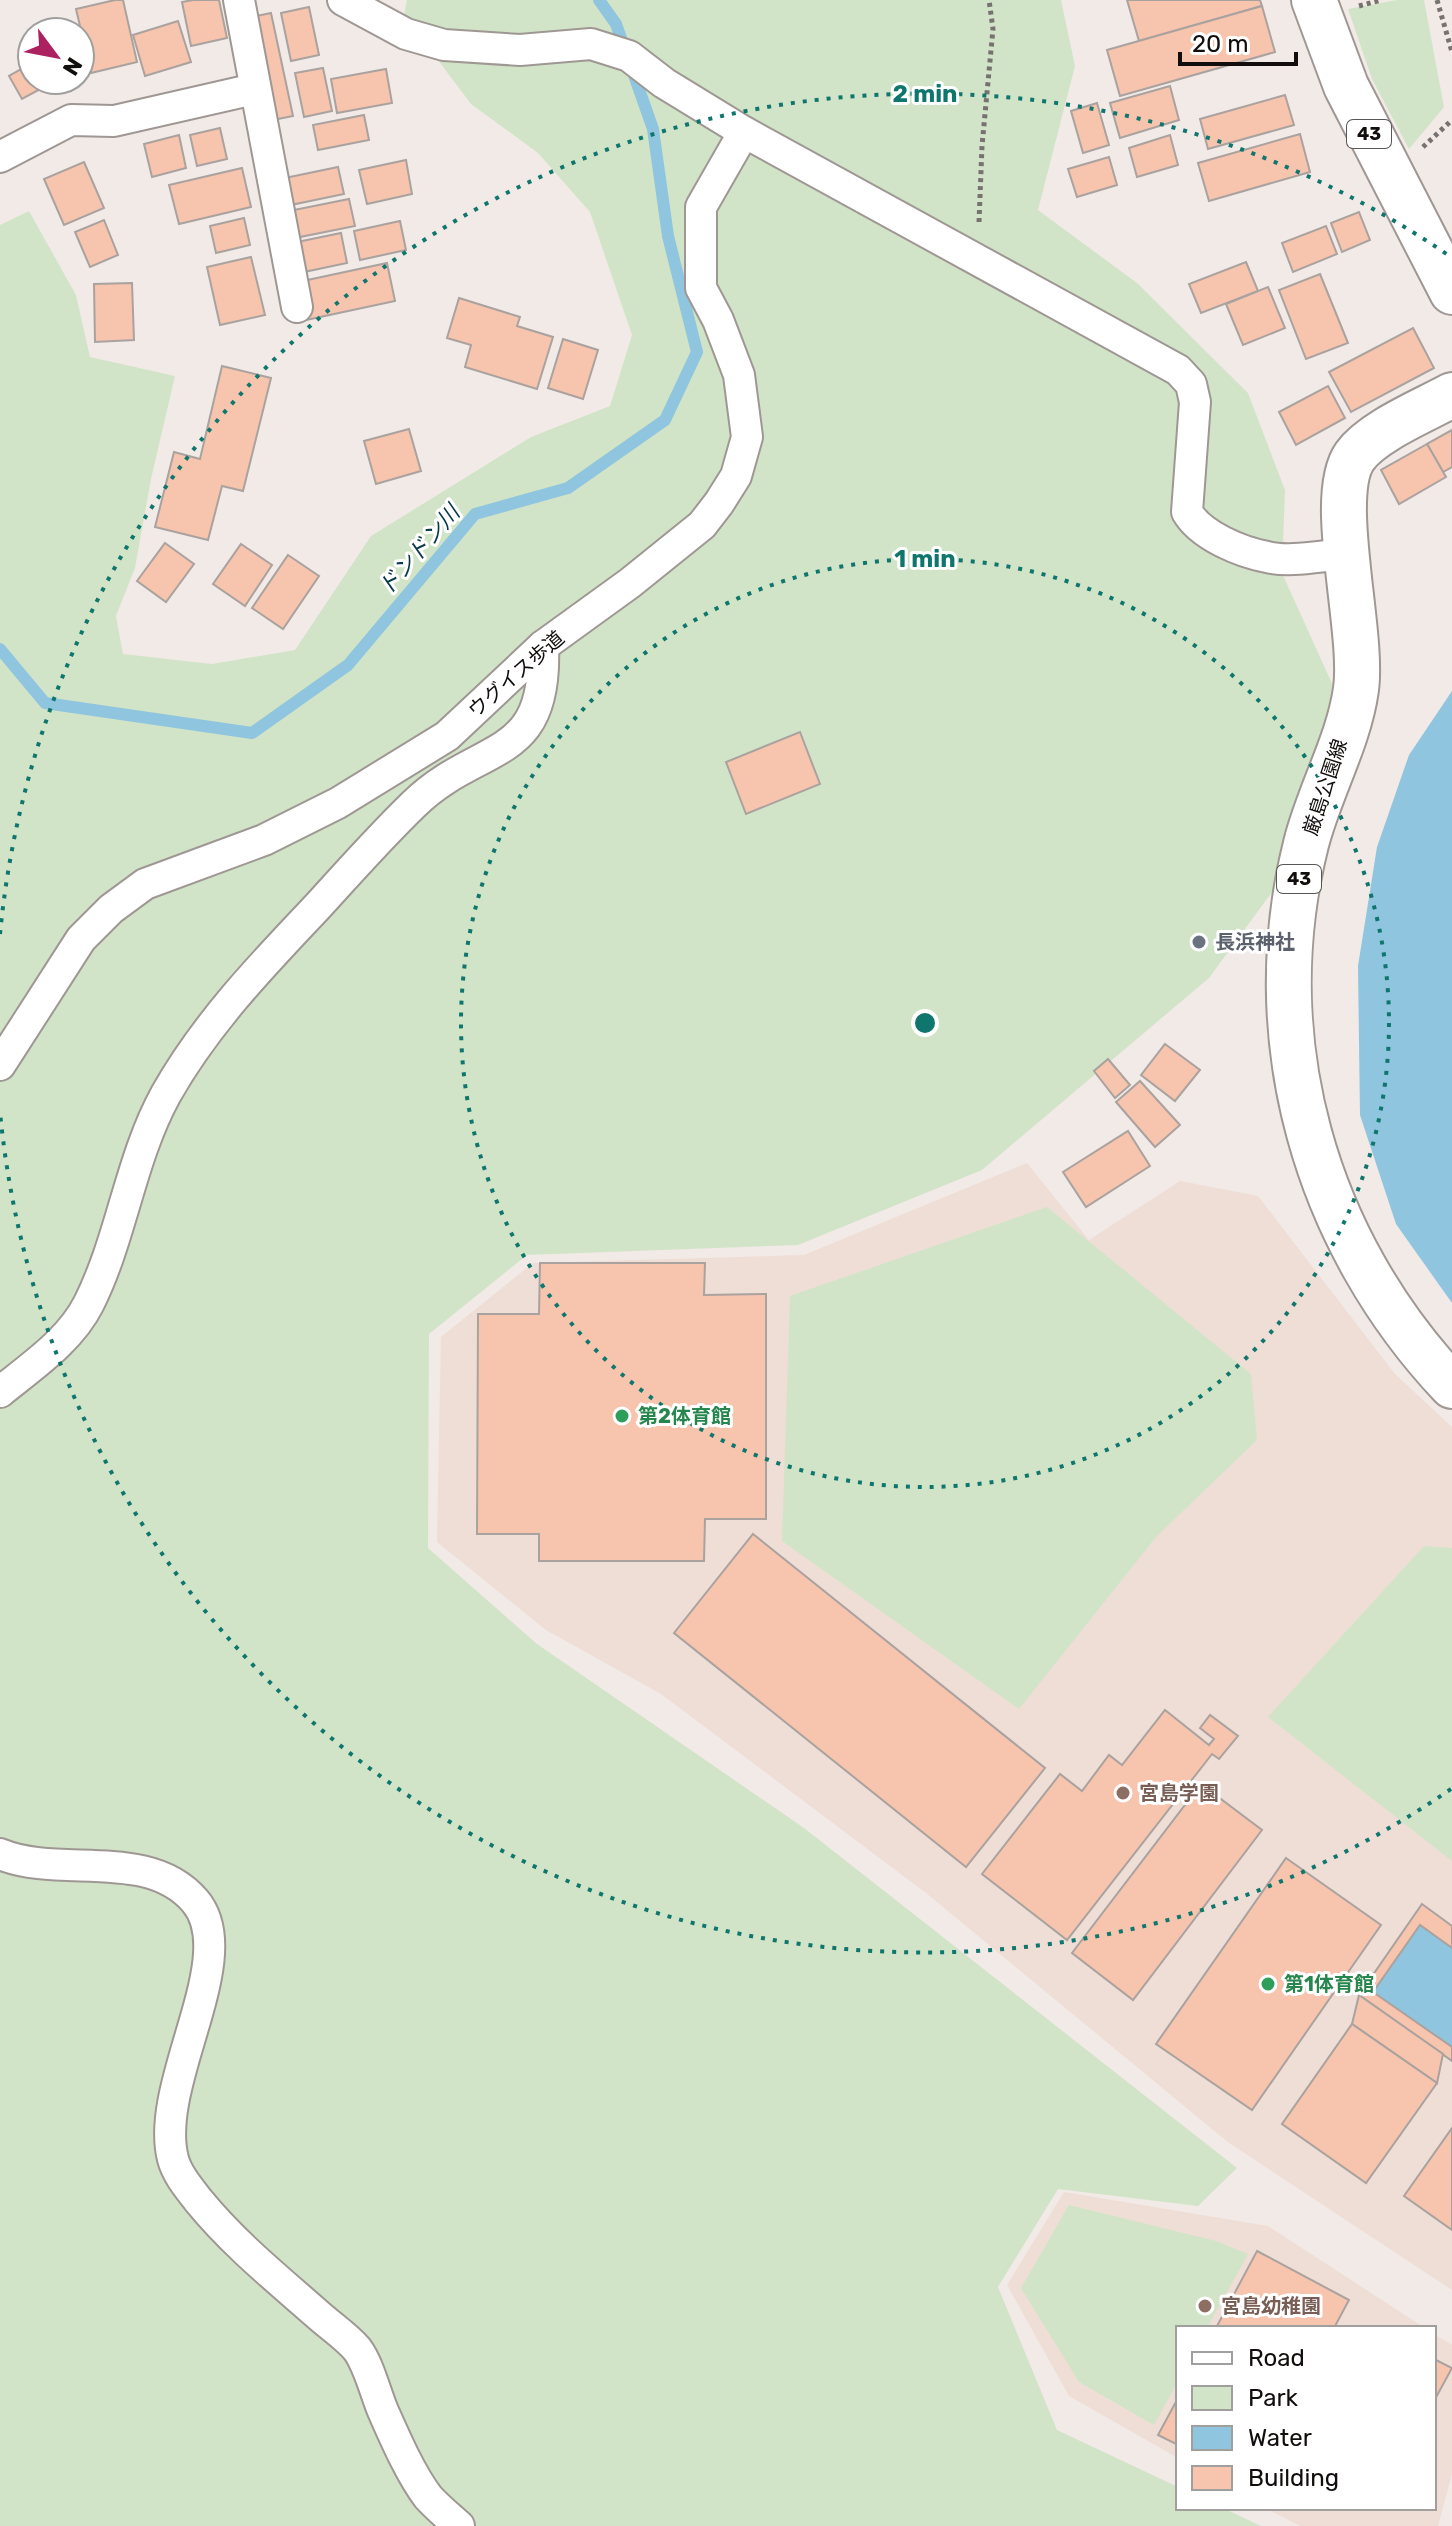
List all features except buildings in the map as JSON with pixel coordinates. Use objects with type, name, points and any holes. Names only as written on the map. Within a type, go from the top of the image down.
[{"type":"main road","name":"43","points":[[1331,4],[1352,99],[1452,292]]},
{"type":"main road","name":"厳島公園線","points":[[1452,395],[1374,439],[1355,456],[1345,477],[1343,501],[1358,634],[1356,692],[1306,843],[1295,896],[1289,988],[1292,1055],[1315,1159],[1356,1256],[1415,1345],[1452,1386]]},
{"type":"street","points":[[239,0],[297,307]]},
{"type":"street","points":[[343,0],[406,34],[444,45],[520,50],[591,44],[629,56],[664,83],[744,132],[1178,370],[1191,384],[1195,402],[1187,512],[1193,522],[1227,544],[1269,558],[1349,554]]},
{"type":"street","points":[[0,157],[71,120],[114,121],[254,89]]},
{"type":"street","name":"ウグイス歩道","points":[[0,1065],[81,939],[111,909],[145,884],[264,840],[338,803],[447,736],[543,646],[630,583],[702,525],[736,476],[747,437],[739,375],[718,320],[701,288],[700,231],[701,207],[744,132]]},
{"type":"street","points":[[0,1392],[60,1343],[88,1305],[165,1095],[207,1031],[264,962],[414,804],[443,779],[476,764],[526,726],[541,700],[543,646]]},
{"type":"street","points":[[0,1854],[43,1866],[138,1871],[179,1886],[196,1902],[209,1924],[211,1947],[208,1975],[178,2073],[168,2132],[174,2162],[199,2201],[252,2259],[358,2351],[385,2415],[428,2496],[459,2526]]},
{"type":"path","points":[[978,263],[982,146],[993,29],[989,0]]},
{"type":"path","points":[[1331,4],[1381,0]]},
{"type":"path","points":[[1437,0],[1452,52]]},
{"type":"path","points":[[1413,156],[1452,120]]},
{"type":"shaded area","name":"宮島学園","points":[[1027,1163],[1089,1240],[1180,1181],[1258,1196],[1395,1374],[1452,1427],[1452,2290],[1229,2143],[926,1893],[661,1694],[546,1630],[437,1542],[441,1337],[533,1263],[804,1255]]},
{"type":"shaded area","name":"宮島幼稚園","points":[[1064,2192],[1268,2226],[1422,2326],[1176,2326],[1176,2457],[1069,2396],[1007,2285]]},
{"type":"shaded area","points":[[1436,2335],[1452,2345],[1452,2474],[1438,2526],[1300,2526],[1269,2510],[1436,2510]]},
{"type":"green space","points":[[407,0],[1061,0],[1075,66],[1038,210],[1137,283],[1248,393],[1285,490],[1282,573],[1339,699],[1294,862],[1209,978],[982,1170],[798,1245],[527,1255],[429,1334],[428,1548],[537,1644],[804,1828],[1237,2168],[1198,2206],[1058,2189],[998,2287],[1057,2430],[1176,2486],[1176,2510],[1227,2510],[1261,2526],[0,2526],[0,225],[29,211],[76,295],[90,357],[175,376],[151,479],[135,568],[116,616],[123,654],[212,664],[295,650],[371,536],[531,437],[610,406],[632,335],[590,212],[538,153],[471,104],[404,15]]},
{"type":"green space","points":[[1397,0],[1424,0],[1444,107],[1409,149],[1372,79],[1348,9]]},
{"type":"green space","points":[[1047,1207],[1251,1374],[1257,1440],[1156,1537],[1019,1709],[782,1541],[790,1296]]},
{"type":"green space","points":[[1424,1546],[1452,1548],[1452,1861],[1268,1717]]},
{"type":"green space","points":[[1069,2205],[1216,2241],[1248,2254],[1208,2326],[1176,2326],[1176,2385],[1154,2425],[1079,2382],[1021,2288]]},
{"type":"water","points":[[1452,691],[1452,1303],[1396,1224],[1360,1115],[1358,966],[1377,847],[1409,755]]},
{"type":"water","points":[[1420,1925],[1452,1948],[1452,2047],[1373,1992]]},
{"type":"waterway","name":"ドンドン川","points":[[0,649],[45,703],[252,733],[348,665],[475,514],[568,488],[665,420],[697,352],[668,236],[653,129],[616,24],[599,0]]},
{"type":"place","name":"長浜神社","points":[[1199,942]]},
{"type":"place","name":"第2体育館","points":[[622,1416]]},
{"type":"place","name":"宮島学園","points":[[1123,1793]]},
{"type":"place","name":"第1体育館","points":[[1268,1984]]},
{"type":"place","name":"宮島幼稚園","points":[[1205,2306]]}]
